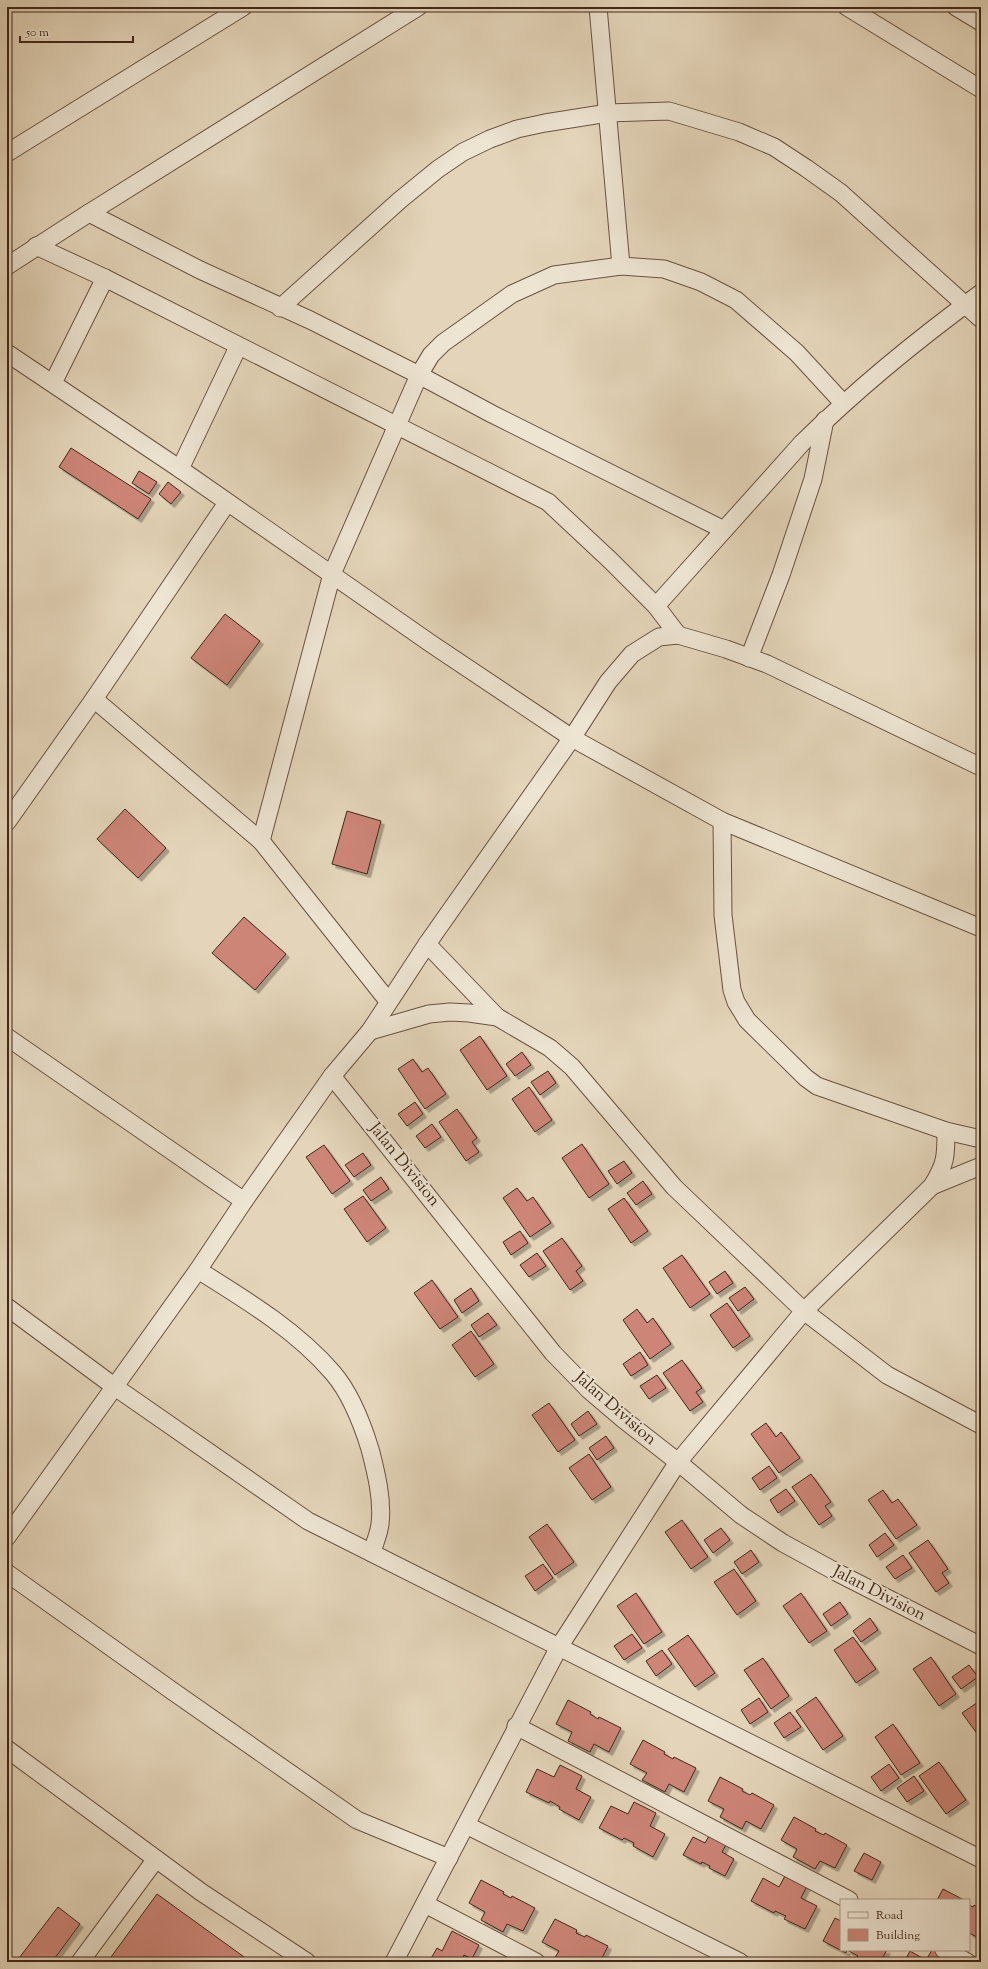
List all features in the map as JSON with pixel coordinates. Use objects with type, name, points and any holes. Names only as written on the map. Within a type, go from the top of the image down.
[{"type":"street","points":[[7,153],[243,7]]},
{"type":"street","points":[[7,266],[88,213],[418,7]]},
{"type":"street","points":[[598,7],[621,266]]},
{"type":"street","points":[[847,7],[981,89]]},
{"type":"street","points":[[956,7],[981,22]]},
{"type":"street","points":[[280,308],[400,200],[438,169],[463,152],[490,139],[517,129],[608,113],[669,111],[739,132],[774,147],[841,193],[981,319]]},
{"type":"street","points":[[88,213],[200,270],[280,308],[310,320],[419,374],[492,414],[724,530]]},
{"type":"street","points":[[36,246],[105,278],[396,427],[548,502],[611,561],[656,606],[678,635]]},
{"type":"street","points":[[261,841],[332,574],[419,374],[431,355],[443,343],[512,294],[554,275],[621,266],[664,269],[701,282],[736,300],[797,353],[843,403]]},
{"type":"street","points":[[53,383],[105,278]]},
{"type":"street","points":[[656,606],[802,442],[843,403],[964,305],[981,293]]},
{"type":"street","points":[[180,469],[238,347]]},
{"type":"street","points":[[7,353],[180,469],[433,645],[572,738],[722,821],[981,928]]},
{"type":"street","points":[[749,658],[781,575],[813,479],[825,420]]},
{"type":"street","points":[[7,822],[94,699],[227,503]]},
{"type":"street","points":[[7,1537],[198,1270],[244,1201],[332,1076],[370,1031],[388,1001],[572,738],[608,682],[632,654],[659,637],[678,635],[768,664],[981,767]]},
{"type":"street","points":[[94,699],[261,841],[388,1001]]},
{"type":"street","points":[[722,821],[723,915],[732,990],[741,1012],[747,1020],[817,1086],[946,1131],[981,1140]]},
{"type":"street","points":[[427,944],[497,1017],[550,1048],[572,1067],[674,1187],[804,1310],[887,1375],[981,1425]]},
{"type":"street","points":[[370,1031],[429,1014],[450,1012],[497,1017]]},
{"type":"street","points":[[7,1037],[244,1201]]},
{"type":"street","name":"Jalan Division","points":[[332,1076],[553,1353],[595,1394],[740,1515],[783,1543],[981,1646]]},
{"type":"street","points":[[394,1962],[558,1647],[678,1462],[804,1310],[932,1186],[942,1170],[946,1155],[946,1131]]},
{"type":"street","points":[[932,1186],[981,1166]]},
{"type":"street","points":[[198,1270],[261,1310],[302,1341],[334,1374],[352,1404],[365,1433],[374,1465],[380,1497],[380,1524],[372,1553]]},
{"type":"street","points":[[7,1307],[115,1387],[308,1521],[981,1859]]},
{"type":"street","points":[[7,1573],[170,1690],[357,1820],[449,1858]]},
{"type":"street","points":[[516,1726],[847,1899]]},
{"type":"street","points":[[7,1749],[201,1892],[307,1962]]},
{"type":"street","points":[[466,1825],[740,1962]]},
{"type":"street","points":[[80,1962],[156,1859]]},
{"type":"street","points":[[425,1904],[536,1962]]},
{"type":"street","points":[[946,1951],[967,1962]]},
{"type":"building","points":[[71,448],[151,499],[138,519],[59,467]]},
{"type":"building","points":[[139,471],[157,482],[149,494],[132,483]]},
{"type":"building","points":[[168,482],[181,492],[171,504],[159,494]]},
{"type":"building","points":[[225,614],[260,641],[227,685],[191,658]]},
{"type":"building","points":[[125,809],[166,848],[138,878],[97,839]]},
{"type":"building","points":[[347,811],[381,821],[367,874],[332,864]]},
{"type":"building","points":[[244,917],[286,954],[255,990],[212,953]]},
{"type":"building","points":[[480,1036],[507,1076],[487,1090],[460,1050]]},
{"type":"building","points":[[522,1052],[531,1065],[515,1076],[506,1064]]},
{"type":"building","points":[[413,1059],[422,1072],[428,1068],[446,1094],[425,1109],[398,1069]]},
{"type":"building","points":[[548,1071],[556,1083],[540,1095],[531,1082]]},
{"type":"building","points":[[529,1087],[552,1120],[535,1132],[512,1099]]},
{"type":"building","points":[[415,1102],[423,1114],[407,1126],[398,1114]]},
{"type":"building","points":[[457,1109],[477,1138],[472,1142],[479,1152],[466,1161],[439,1122]]},
{"type":"building","points":[[432,1124],[441,1137],[425,1148],[416,1136]]},
{"type":"building","points":[[582,1144],[609,1184],[589,1198],[562,1158]]},
{"type":"building","points":[[324,1145],[350,1181],[332,1194],[306,1157]]},
{"type":"building","points":[[363,1153],[371,1165],[354,1177],[345,1165]]},
{"type":"building","points":[[624,1161],[632,1173],[617,1184],[608,1171]]},
{"type":"building","points":[[381,1177],[389,1189],[371,1201],[363,1190]]},
{"type":"building","points":[[643,1181],[652,1194],[636,1205],[627,1193]]},
{"type":"building","points":[[517,1188],[527,1201],[533,1197],[551,1223],[530,1237],[503,1198]]},
{"type":"building","points":[[363,1196],[386,1228],[367,1242],[344,1209]]},
{"type":"building","points":[[624,1198],[648,1231],[631,1243],[608,1209]]},
{"type":"building","points":[[520,1231],[528,1243],[511,1255],[503,1242]]},
{"type":"building","points":[[562,1238],[582,1266],[576,1271],[583,1281],[570,1290],[543,1251]]},
{"type":"building","points":[[537,1253],[546,1266],[529,1277],[520,1265]]},
{"type":"building","points":[[682,1255],[710,1294],[690,1308],[663,1268]]},
{"type":"building","points":[[725,1271],[733,1283],[717,1294],[709,1282]]},
{"type":"building","points":[[432,1280],[458,1317],[440,1329],[414,1293]]},
{"type":"building","points":[[745,1287],[754,1299],[738,1311],[729,1298]]},
{"type":"building","points":[[471,1288],[479,1301],[462,1313],[454,1300]]},
{"type":"building","points":[[727,1303],[750,1336],[733,1348],[710,1315]]},
{"type":"building","points":[[637,1309],[647,1323],[653,1318],[671,1344],[650,1359],[623,1320]]},
{"type":"building","points":[[488,1313],[497,1325],[479,1337],[471,1325]]},
{"type":"building","points":[[471,1331],[494,1364],[475,1377],[452,1345]]},
{"type":"building","points":[[640,1352],[648,1365],[631,1376],[623,1364]]},
{"type":"building","points":[[682,1360],[702,1388],[696,1392],[703,1402],[690,1411],[663,1373]]},
{"type":"building","points":[[657,1375],[666,1388],[649,1399],[640,1386]]},
{"type":"building","points":[[549,1403],[575,1440],[558,1452],[532,1415]]},
{"type":"building","points":[[588,1411],[597,1424],[579,1436],[571,1424]]},
{"type":"building","points":[[766,1423],[776,1437],[781,1432],[800,1458],[779,1473],[751,1434]]},
{"type":"building","points":[[606,1436],[614,1448],[597,1460],[589,1448]]},
{"type":"building","points":[[589,1454],[611,1487],[592,1500],[569,1468]]},
{"type":"building","points":[[769,1466],[777,1478],[760,1490],[752,1478]]},
{"type":"building","points":[[811,1474],[831,1502],[825,1506],[832,1516],[819,1525],[792,1487]]},
{"type":"building","points":[[786,1489],[795,1501],[778,1513],[770,1500]]},
{"type":"building","points":[[883,1490],[892,1503],[898,1499],[917,1525],[896,1539],[868,1500]]},
{"type":"building","points":[[682,1520],[708,1557],[691,1569],[665,1532]]},
{"type":"building","points":[[547,1524],[574,1562],[555,1575],[529,1537]]},
{"type":"building","points":[[721,1528],[730,1540],[713,1553],[704,1540]]},
{"type":"building","points":[[885,1533],[894,1545],[877,1557],[869,1545]]},
{"type":"building","points":[[928,1540],[948,1569],[942,1573],[949,1583],[936,1592],[909,1553]]},
{"type":"building","points":[[751,1550],[759,1562],[742,1574],[734,1562]]},
{"type":"building","points":[[903,1555],[912,1568],[895,1579],[886,1567]]},
{"type":"building","points":[[543,1564],[553,1578],[535,1591],[525,1576]]},
{"type":"building","points":[[734,1569],[756,1601],[737,1615],[714,1582]]},
{"type":"building","points":[[636,1593],[662,1632],[644,1644],[617,1606]]},
{"type":"building","points":[[801,1593],[827,1631],[809,1643],[783,1606]]},
{"type":"building","points":[[840,1602],[848,1614],[831,1626],[823,1614]]},
{"type":"building","points":[[870,1618],[878,1630],[861,1642],[853,1631]]},
{"type":"building","points":[[632,1634],[642,1648],[624,1660],[614,1646]]},
{"type":"building","points":[[688,1635],[715,1673],[695,1687],[668,1649]]},
{"type":"building","points":[[853,1637],[876,1669],[856,1683],[834,1650]]},
{"type":"building","points":[[662,1650],[672,1664],[656,1676],[646,1661]]},
{"type":"building","points":[[931,1657],[956,1694],[939,1706],[913,1669]]},
{"type":"building","points":[[763,1658],[789,1696],[771,1709],[744,1670]]},
{"type":"building","points":[[969,1665],[978,1677],[961,1689],[952,1677]]},
{"type":"building","points":[[816,1697],[843,1736],[823,1750],[796,1711]]},
{"type":"building","points":[[759,1698],[768,1712],[750,1724],[741,1710]]},
{"type":"building","points":[[568,1700],[591,1712],[590,1714],[598,1719],[599,1717],[621,1728],[609,1752],[594,1744],[590,1752],[568,1741],[572,1732],[556,1724]]},
{"type":"building","points":[[981,1700],[981,1739],[962,1713]]},
{"type":"building","points":[[790,1712],[801,1727],[784,1738],[774,1723]]},
{"type":"building","points":[[893,1724],[920,1763],[901,1775],[875,1737]]},
{"type":"building","points":[[643,1740],[665,1752],[664,1754],[673,1759],[674,1757],[696,1768],[684,1792],[669,1784],[665,1792],[642,1780],[647,1773],[630,1764]]},
{"type":"building","points":[[939,1762],[966,1800],[946,1814],[919,1776]]},
{"type":"building","points":[[889,1764],[899,1778],[881,1791],[871,1777]]},
{"type":"building","points":[[560,1765],[582,1776],[576,1789],[591,1797],[579,1820],[559,1809],[560,1807],[550,1801],[549,1803],[526,1792],[537,1769],[554,1777]]},
{"type":"building","points":[[914,1776],[924,1791],[907,1802],[897,1788]]},
{"type":"building","points":[[720,1777],[743,1789],[742,1791],[750,1795],[752,1793],[774,1805],[761,1829],[746,1821],[742,1829],[720,1817],[724,1809],[708,1801]]},
{"type":"building","points":[[634,1802],[656,1813],[650,1826],[665,1834],[653,1857],[633,1846],[634,1843],[624,1838],[622,1840],[599,1828],[611,1806],[628,1814]]},
{"type":"building","points":[[794,1817],[816,1829],[815,1831],[824,1835],[825,1833],[847,1845],[835,1868],[820,1861],[815,1869],[793,1857],[797,1849],[781,1840]]},
{"type":"building","points":[[710,1834],[727,1843],[722,1852],[734,1859],[725,1876],[709,1868],[710,1866],[702,1862],[701,1864],[683,1855],[693,1837],[705,1843]]},
{"type":"building","points":[[864,1853],[881,1862],[872,1880],[854,1871]]},
{"type":"building","points":[[786,1874],[807,1886],[801,1898],[817,1906],[805,1929],[784,1919],[786,1916],[775,1911],[774,1913],[751,1901],[763,1878],[779,1887]]},
{"type":"building","points":[[481,1880],[504,1892],[503,1894],[511,1898],[512,1896],[535,1908],[523,1931],[507,1924],[503,1932],[481,1920],[485,1912],[469,1903]]},
{"type":"building","points":[[943,1889],[962,1899],[938,1899]]},
{"type":"building","points":[[157,1894],[251,1962],[119,1962],[111,1957]]},
{"type":"building","points":[[974,1905],[981,1909],[981,1939],[970,1934],[970,1906],[973,1907]]},
{"type":"building","points":[[58,1907],[80,1924],[52,1962],[16,1962]]},
{"type":"building","points":[[835,1918],[840,1920],[840,1950],[823,1941]]},
{"type":"building","points":[[555,1919],[577,1930],[576,1933],[585,1937],[586,1935],[608,1946],[600,1962],[560,1962],[554,1959],[559,1951],[542,1942]]},
{"type":"building","points":[[452,1931],[479,1945],[472,1959],[464,1955],[461,1961],[464,1962],[429,1962],[437,1948],[442,1951]]},
{"type":"building","points":[[849,1951],[886,1951],[880,1962],[864,1962],[856,1958],[858,1956]]},
{"type":"building","points":[[910,1951],[926,1960],[931,1951],[939,1951],[953,1962],[904,1962]]}]
